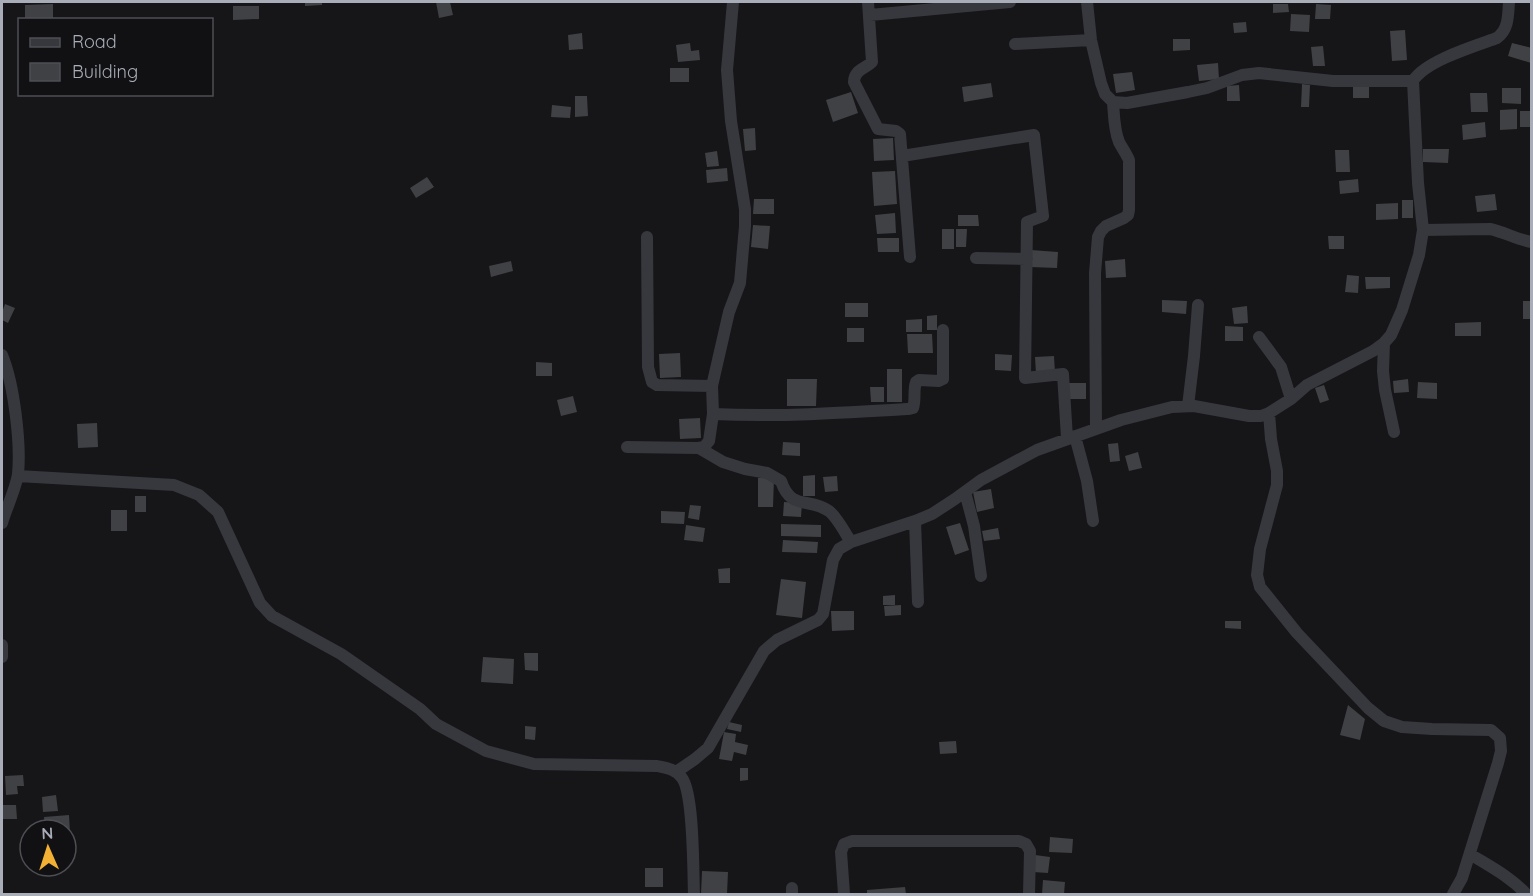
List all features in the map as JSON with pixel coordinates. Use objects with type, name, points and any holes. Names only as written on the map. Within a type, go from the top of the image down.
[{"type":"street","points":[[627,447],[699,448],[704,447],[709,441],[713,414],[712,386],[729,312],[740,283],[746,208],[730,121],[727,70],[733,2]]},
{"type":"street","points":[[868,2],[872,62],[854,76],[854,82],[878,129],[896,131],[900,134],[910,257]]},
{"type":"street","points":[[870,15],[1010,2]]},
{"type":"street","points":[[1087,2],[1091,40],[1105,94],[1113,102],[1116,134],[1129,160],[1130,210],[1128,215],[1106,226],[1098,237],[1095,273],[1096,428]]},
{"type":"street","points":[[676,772],[708,748],[764,651],[777,640],[818,620],[823,615],[833,560],[839,549],[851,542],[932,514],[981,480],[1015,461],[1037,450],[1096,428],[1172,407],[1215,409],[1249,416],[1269,413],[1307,385],[1373,351],[1384,342],[1391,335],[1402,310],[1419,255],[1423,230],[1418,183],[1413,81],[1423,69],[1502,34],[1507,24],[1509,2]]},
{"type":"street","points":[[1015,44],[1091,40]]},
{"type":"street","points":[[1113,102],[1127,103],[1188,92],[1207,88],[1242,75],[1259,73],[1333,81],[1413,81]]},
{"type":"street","points":[[902,156],[1034,135],[1043,216],[1028,222],[1025,378],[1063,374],[1071,437],[1087,481],[1094,521]]},
{"type":"street","points":[[1423,230],[1490,229],[1521,241],[1532,242]]},
{"type":"street","points":[[647,237],[648,367],[652,382],[657,385],[712,386]]},
{"type":"street","points":[[976,258],[1027,259]]},
{"type":"street","points":[[1188,406],[1198,305]]},
{"type":"street","points":[[713,414],[803,415],[913,408],[916,382],[943,379],[943,330]]},
{"type":"street","points":[[1258,337],[1281,368],[1291,399]]},
{"type":"street","points":[[1384,342],[1384,390],[1394,432]]},
{"type":"street","points":[[2,355],[15,406],[18,447],[18,476],[2,522]]},
{"type":"street","points":[[1269,413],[1277,471],[1276,485],[1260,549],[1257,575],[1260,587],[1297,633],[1368,708],[1384,721],[1402,727],[1491,730],[1500,738],[1501,751],[1470,854],[1462,878],[1453,894]]},
{"type":"street","points":[[699,448],[723,462],[767,473],[780,481],[784,491],[795,501],[818,506],[830,512],[851,542]]},
{"type":"street","points":[[18,476],[174,485],[200,495],[219,512],[260,603],[272,616],[341,654],[420,709],[436,724],[486,751],[534,764],[657,766],[676,772],[686,785],[690,806],[694,894]]},
{"type":"street","points":[[965,492],[974,526],[981,576]]},
{"type":"street","points":[[915,521],[918,602]]},
{"type":"street","points":[[2,645],[2,657]]},
{"type":"street","points":[[844,894],[841,852],[844,844],[852,841],[1019,841],[1026,844],[1030,851],[1029,894]]},
{"type":"street","points":[[1470,854],[1507,877],[1526,894]]},
{"type":"building","points":[[305,2],[322,2],[322,5],[305,6]]},
{"type":"building","points":[[436,2],[450,2],[453,15],[439,18]]},
{"type":"building","points":[[53,4],[53,18],[25,18],[25,5]]},
{"type":"building","points":[[1273,4],[1288,4],[1289,12],[1273,13]]},
{"type":"building","points":[[1316,4],[1331,5],[1330,19],[1315,19]]},
{"type":"building","points":[[233,6],[259,6],[259,19],[233,20]]},
{"type":"building","points":[[1291,14],[1310,15],[1309,32],[1290,31]]},
{"type":"building","points":[[1246,22],[1247,32],[1234,33],[1233,23]]},
{"type":"building","points":[[1405,30],[1407,60],[1392,61],[1390,31]]},
{"type":"building","points":[[582,33],[583,49],[569,50],[568,35]]},
{"type":"building","points":[[1173,39],[1190,39],[1190,50],[1173,51]]},
{"type":"building","points":[[690,43],[691,51],[699,50],[700,60],[678,62],[676,45]]},
{"type":"building","points":[[1512,43],[1532,48],[1531,63],[1508,56]]},
{"type":"building","points":[[1323,46],[1325,66],[1313,66],[1311,47]]},
{"type":"building","points":[[1218,63],[1219,79],[1199,81],[1197,65]]},
{"type":"building","points":[[670,68],[689,68],[689,82],[670,82]]},
{"type":"building","points":[[1132,72],[1135,90],[1116,93],[1113,74]]},
{"type":"building","points":[[991,83],[993,97],[964,102],[962,87]]},
{"type":"building","points":[[1302,84],[1310,85],[1309,107],[1301,107]]},
{"type":"building","points":[[1239,85],[1240,101],[1227,101],[1227,86]]},
{"type":"building","points":[[1353,85],[1369,86],[1369,98],[1353,98]]},
{"type":"building","points":[[1502,88],[1521,88],[1521,104],[1502,103]]},
{"type":"building","points":[[851,92],[858,113],[833,122],[826,100]]},
{"type":"building","points":[[1470,93],[1487,93],[1488,112],[1471,112]]},
{"type":"building","points":[[575,96],[587,96],[588,116],[575,117]]},
{"type":"building","points":[[552,105],[571,107],[570,118],[551,117]]},
{"type":"building","points":[[1517,109],[1517,129],[1500,130],[1500,110]]},
{"type":"building","points":[[1520,111],[1532,111],[1532,127],[1520,127]]},
{"type":"building","points":[[1485,122],[1486,137],[1463,140],[1462,125]]},
{"type":"building","points":[[755,128],[756,150],[745,151],[743,129]]},
{"type":"building","points":[[893,138],[894,160],[874,161],[873,139]]},
{"type":"building","points":[[1423,149],[1449,149],[1448,163],[1423,162]]},
{"type":"building","points":[[1335,150],[1349,150],[1350,172],[1336,172]]},
{"type":"building","points":[[717,151],[719,166],[707,167],[705,153]]},
{"type":"building","points":[[727,168],[728,181],[707,183],[706,170]]},
{"type":"building","points":[[895,171],[897,204],[874,206],[872,172]]},
{"type":"building","points":[[427,177],[434,187],[416,198],[410,188]]},
{"type":"building","points":[[1358,179],[1359,192],[1340,194],[1339,181]]},
{"type":"building","points":[[1495,194],[1497,210],[1477,212],[1475,196]]},
{"type":"building","points":[[754,199],[774,199],[774,214],[753,214]]},
{"type":"building","points":[[1402,200],[1413,200],[1413,218],[1402,218]]},
{"type":"building","points":[[1398,203],[1398,219],[1376,220],[1376,204]]},
{"type":"building","points":[[895,213],[896,233],[877,234],[875,215]]},
{"type":"building","points":[[958,215],[978,215],[979,226],[958,226]]},
{"type":"building","points":[[753,225],[770,226],[768,249],[751,247]]},
{"type":"building","points":[[942,229],[954,229],[954,249],[942,249]]},
{"type":"building","points":[[956,229],[967,229],[966,247],[956,247]]},
{"type":"building","points":[[1328,236],[1344,236],[1344,249],[1329,249]]},
{"type":"building","points":[[877,238],[899,238],[899,252],[878,252]]},
{"type":"building","points":[[1031,250],[1058,252],[1057,268],[1030,267]]},
{"type":"building","points":[[1125,259],[1126,277],[1106,278],[1105,261]]},
{"type":"building","points":[[511,261],[513,271],[491,277],[489,266]]},
{"type":"building","points":[[1347,275],[1359,276],[1358,293],[1345,292]]},
{"type":"building","points":[[1365,277],[1390,277],[1390,288],[1366,289]]},
{"type":"building","points":[[1162,300],[1187,301],[1186,314],[1162,312]]},
{"type":"building","points":[[1523,301],[1532,301],[1532,319],[1523,319]]},
{"type":"building","points":[[845,303],[868,303],[868,317],[845,317]]},
{"type":"building","points":[[5,304],[15,308],[8,323],[2,320]]},
{"type":"building","points":[[1247,306],[1248,323],[1234,324],[1232,308]]},
{"type":"building","points":[[937,315],[937,330],[927,330],[927,316]]},
{"type":"building","points":[[922,319],[922,332],[906,332],[906,320]]},
{"type":"building","points":[[1481,322],[1481,336],[1455,336],[1455,323]]},
{"type":"building","points":[[1225,326],[1243,327],[1243,341],[1225,341]]},
{"type":"building","points":[[847,328],[864,328],[864,342],[847,342]]},
{"type":"building","points":[[907,334],[932,334],[933,353],[908,353]]},
{"type":"building","points":[[680,353],[681,377],[660,378],[659,354]]},
{"type":"building","points":[[995,354],[1012,355],[1011,371],[995,370]]},
{"type":"building","points":[[1054,356],[1055,373],[1036,374],[1035,357]]},
{"type":"building","points":[[536,362],[552,363],[552,376],[536,376]]},
{"type":"building","points":[[887,369],[902,369],[902,402],[887,402]]},
{"type":"building","points":[[787,379],[817,379],[816,406],[787,406]]},
{"type":"building","points":[[1408,379],[1409,392],[1394,393],[1393,381]]},
{"type":"building","points":[[1418,382],[1437,383],[1437,399],[1417,398]]},
{"type":"building","points":[[1065,383],[1086,383],[1086,399],[1065,399]]},
{"type":"building","points":[[1324,385],[1329,400],[1320,403],[1315,388]]},
{"type":"building","points":[[870,387],[884,387],[884,402],[871,402]]},
{"type":"building","points":[[573,396],[577,412],[561,416],[557,400]]},
{"type":"building","points":[[700,418],[701,438],[680,439],[679,419]]},
{"type":"building","points":[[97,423],[98,447],[78,448],[77,424]]},
{"type":"building","points":[[783,442],[800,443],[800,456],[782,455]]},
{"type":"building","points":[[1118,443],[1120,461],[1110,462],[1108,444]]},
{"type":"building","points":[[1138,452],[1142,468],[1129,471],[1125,456]]},
{"type":"building","points":[[815,475],[815,496],[803,496],[803,476]]},
{"type":"building","points":[[837,476],[838,491],[825,492],[823,477]]},
{"type":"building","points":[[758,478],[774,478],[773,507],[758,507]]},
{"type":"building","points":[[991,489],[994,508],[977,512],[973,492]]},
{"type":"building","points":[[135,496],[146,496],[146,512],[135,512]]},
{"type":"building","points":[[784,502],[802,503],[801,517],[783,516]]},
{"type":"building","points":[[690,505],[701,506],[699,520],[688,518]]},
{"type":"building","points":[[111,510],[127,510],[127,531],[111,531]]},
{"type":"building","points":[[661,511],[685,512],[684,524],[661,523]]},
{"type":"building","points":[[960,523],[969,550],[955,555],[946,527]]},
{"type":"building","points":[[781,524],[821,525],[821,537],[781,536]]},
{"type":"building","points":[[686,525],[705,528],[703,542],[684,540]]},
{"type":"building","points":[[998,528],[1000,539],[984,541],[982,531]]},
{"type":"building","points":[[783,540],[818,542],[817,553],[782,552]]},
{"type":"building","points":[[730,568],[730,583],[719,583],[718,569]]},
{"type":"building","points":[[781,579],[806,582],[802,618],[776,615]]},
{"type":"building","points":[[895,595],[895,605],[883,605],[883,596]]},
{"type":"building","points":[[901,605],[901,615],[885,616],[884,606]]},
{"type":"building","points":[[831,611],[854,611],[854,630],[832,631]]},
{"type":"building","points":[[1225,621],[1241,621],[1241,629],[1225,628]]},
{"type":"building","points":[[524,653],[538,653],[538,671],[525,670]]},
{"type":"building","points":[[483,657],[514,659],[513,684],[481,682]]},
{"type":"building","points":[[1348,705],[1365,719],[1360,740],[1340,735]]},
{"type":"building","points":[[729,722],[742,725],[741,732],[727,729]]},
{"type":"building","points":[[525,726],[536,727],[535,740],[525,739]]},
{"type":"building","points":[[724,732],[736,734],[735,742],[748,745],[746,755],[734,752],[732,761],[719,759]]},
{"type":"building","points":[[956,741],[957,753],[940,754],[939,742]]},
{"type":"building","points":[[740,768],[748,768],[748,780],[740,781]]},
{"type":"building","points":[[23,775],[24,786],[17,786],[18,794],[6,795],[5,776]]},
{"type":"building","points":[[56,795],[58,811],[43,812],[42,797]]},
{"type":"building","points":[[2,805],[16,805],[17,819],[2,819]]},
{"type":"building","points":[[69,815],[69,818],[44,818]]},
{"type":"building","points":[[1050,837],[1073,839],[1072,853],[1049,852]]},
{"type":"building","points":[[1035,855],[1050,857],[1048,873],[1033,872]]},
{"type":"building","points":[[645,868],[663,868],[663,887],[645,887]]},
{"type":"building","points":[[702,871],[728,872],[727,894],[701,894]]},
{"type":"building","points":[[1043,880],[1065,882],[1064,894],[1042,894]]},
{"type":"building","points":[[905,887],[906,894],[867,894],[867,890]]}]
